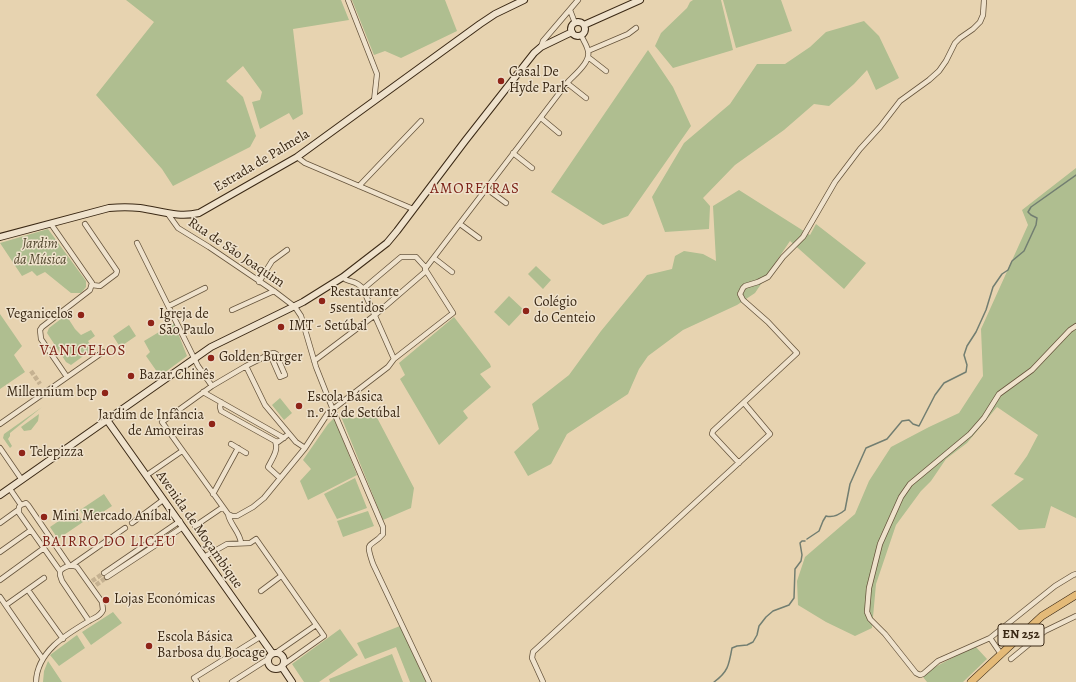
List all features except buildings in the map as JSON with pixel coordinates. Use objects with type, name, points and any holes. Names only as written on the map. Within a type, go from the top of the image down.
[{"type":"main road","name":"EN 252","points":[[971,682],[1042,616],[1076,596]]},
{"type":"street","points":[[348,0],[378,74],[374,101]]},
{"type":"street","name":"Estrada de Palmela","points":[[0,237],[96,211],[123,207],[140,208],[168,214],[199,213],[297,157],[495,14],[524,0]]},
{"type":"street","points":[[541,47],[543,41],[578,0]]},
{"type":"street","points":[[584,26],[640,0]]},
{"type":"street","points":[[739,464],[712,434],[713,431],[797,353],[768,322],[743,300],[740,294],[741,291],[745,286],[768,277],[783,257],[803,237],[835,182],[860,149],[880,127],[900,101],[939,71],[946,62],[955,43],[980,22],[983,15],[984,0]]},
{"type":"street","points":[[570,10],[575,23]]},
{"type":"street","points":[[575,23],[581,23],[584,26]]},
{"type":"street","points":[[572,32],[571,28],[575,23]]},
{"type":"street","points":[[581,35],[585,30],[584,26]]},
{"type":"street","points":[[314,361],[375,315],[425,269],[567,83],[585,62],[588,54],[628,34],[636,28]]},
{"type":"street","points":[[572,32],[577,36],[581,35]]},
{"type":"street","points":[[0,495],[214,346],[295,307],[343,277],[387,243],[534,53],[541,47],[572,32]]},
{"type":"street","points":[[581,35],[588,54],[606,71]]},
{"type":"street","points":[[567,83],[586,98]]},
{"type":"street","points":[[541,118],[560,133]]},
{"type":"street","points":[[359,186],[421,121]]},
{"type":"street","points":[[513,154],[532,168]]},
{"type":"street","points":[[297,157],[305,163],[413,209]]},
{"type":"street","points":[[487,189],[506,203]]},
{"type":"street","name":"Rua de São Joaquim","points":[[168,214],[178,228],[209,247],[295,307]]},
{"type":"street","points":[[51,224],[91,280],[92,285],[90,290],[40,330],[41,339],[67,377]]},
{"type":"street","points":[[85,224],[117,271],[116,274],[100,286],[92,285]]},
{"type":"street","points":[[460,224],[479,238]]},
{"type":"street","points":[[137,243],[195,359],[212,386]]},
{"type":"street","points":[[259,282],[272,261],[287,250]]},
{"type":"street","points":[[228,514],[237,516],[253,507],[264,498],[305,448],[328,413],[388,367],[394,359],[453,313],[416,257],[400,257],[363,289]]},
{"type":"street","points":[[434,258],[452,272]]},
{"type":"street","points":[[343,277],[345,280],[357,282],[363,289],[394,359]]},
{"type":"street","points":[[169,306],[205,288]]},
{"type":"street","points":[[232,310],[274,291]]},
{"type":"street","points":[[295,307],[301,316],[314,361],[333,410],[384,530],[381,536],[370,543],[368,548],[373,564],[429,682]]},
{"type":"street","points":[[1076,326],[1070,330],[1032,370],[1000,394],[984,418],[970,434],[910,484],[901,497],[880,544],[868,588],[867,612],[870,619],[885,634],[916,673],[920,675],[938,661],[990,638],[1055,586],[1076,574]]},
{"type":"street","points":[[0,424],[103,352]]},
{"type":"street","points":[[241,543],[241,538],[229,520],[228,514],[162,422],[212,386],[270,354],[275,354],[285,375],[280,377],[270,354]]},
{"type":"street","points":[[246,366],[265,405],[298,445],[305,448]]},
{"type":"street","points":[[203,392],[284,438]]},
{"type":"street","points":[[221,402],[221,412],[274,442],[277,446],[268,467],[280,478]]},
{"type":"street","points":[[543,682],[532,658],[533,652],[770,434],[744,403]]},
{"type":"street","name":"Avenida de Moçambique","points":[[107,420],[182,524],[272,655]]},
{"type":"street","points":[[274,442],[278,442],[288,433]]},
{"type":"street","points":[[231,444],[246,453]]},
{"type":"street","points":[[0,448],[22,480]]},
{"type":"street","points":[[213,494],[238,448]]},
{"type":"street","points":[[147,475],[182,451]]},
{"type":"street","points":[[10,489],[21,505]]},
{"type":"street","points":[[132,523],[164,500]]},
{"type":"street","points":[[0,523],[18,510],[21,505],[26,503],[71,565],[77,567],[102,602],[103,610],[99,616],[89,621],[52,647],[42,658],[37,672],[36,682]]},
{"type":"street","points":[[195,526],[223,507]]},
{"type":"street","points":[[18,510],[60,571],[62,582],[89,621]]},
{"type":"street","points":[[104,573],[182,524]]},
{"type":"street","points":[[107,577],[182,524]]},
{"type":"street","points":[[60,571],[125,528]]},
{"type":"street","points":[[0,552],[31,530]]},
{"type":"street","points":[[204,557],[227,544],[250,543],[256,539],[324,636],[277,669],[272,668],[269,664],[272,655]]},
{"type":"street","points":[[0,580],[44,548]]},
{"type":"street","points":[[261,591],[281,576]]},
{"type":"street","points":[[6,605],[44,578]]},
{"type":"street","points":[[86,580],[92,581]]},
{"type":"street","points":[[94,592],[96,586]]},
{"type":"street","points":[[28,590],[63,639]]},
{"type":"street","points":[[0,597],[42,658]]},
{"type":"street","points":[[1011,659],[1045,631],[1076,616]]},
{"type":"street","points":[[232,682],[316,625]]},
{"type":"street","points":[[197,682],[194,678],[260,637]]},
{"type":"street","points":[[990,638],[1001,654]]},
{"type":"street","points":[[272,655],[283,656],[285,660],[283,666],[292,682]]},
{"type":"green space","points":[[126,0],[341,0],[349,20],[293,29],[303,114],[293,120],[289,113],[260,129],[252,102],[260,100],[262,92],[243,66],[226,81],[243,97],[256,136],[250,147],[173,186],[162,169],[96,95],[154,22]]},
{"type":"green space","points":[[352,0],[445,0],[457,31],[401,58],[385,51],[374,55]]},
{"type":"green space","points":[[693,0],[721,0],[733,50],[673,68],[655,46],[661,33],[687,8]]},
{"type":"green space","points":[[723,0],[781,0],[792,31],[736,48]]},
{"type":"green space","points":[[864,21],[879,36],[899,78],[876,90],[867,70],[854,84],[829,106],[814,104],[784,130],[735,165],[703,198],[710,206],[709,229],[665,232],[652,197],[684,143],[730,104],[757,64],[785,64],[810,47],[826,32]]},
{"type":"green space","points":[[648,50],[673,87],[691,126],[628,216],[603,225],[551,192]]},
{"type":"green space","points":[[1076,168],[1076,518],[1051,506],[1045,528],[1019,530],[991,505],[1024,479],[1014,474],[1027,456],[1038,435],[997,407],[967,443],[946,459],[931,481],[921,491],[896,525],[876,584],[872,628],[855,636],[826,622],[798,605],[797,581],[805,557],[855,514],[869,481],[891,447],[959,413],[983,376],[981,329],[1028,225],[1022,210]]},
{"type":"green space","points":[[739,190],[810,235],[816,224],[866,263],[844,289],[790,241],[755,293],[737,305],[683,330],[648,356],[639,369],[628,394],[567,434],[551,464],[528,476],[514,452],[539,429],[532,404],[569,375],[601,331],[647,275],[672,269],[675,256],[684,251],[703,254],[716,261],[713,206]]},
{"type":"green space","name":"Jardim da Música","points":[[48,229],[86,281],[86,287],[81,293],[71,293],[45,272],[37,276],[32,271],[22,276],[0,243]]},
{"type":"green space","points":[[536,266],[551,280],[543,289],[528,274]]},
{"type":"green space","points":[[509,296],[524,310],[509,326],[494,312]]},
{"type":"green space","points":[[0,314],[22,346],[14,355],[25,372],[0,389]]},
{"type":"green space","points":[[66,315],[81,335],[91,330],[95,336],[88,341],[93,349],[71,365],[66,362],[47,333],[49,328]]},
{"type":"green space","points":[[454,317],[490,364],[491,367],[480,374],[491,387],[463,411],[468,418],[439,445],[400,379],[405,375],[399,363]]},
{"type":"green space","points":[[174,323],[187,356],[160,376],[146,356],[150,352],[144,341]]},
{"type":"green space","points":[[129,325],[136,336],[120,347],[113,336]]},
{"type":"green space","points":[[280,398],[292,413],[284,420],[272,405]]},
{"type":"green space","points":[[42,407],[10,433],[8,439],[12,446],[10,448],[3,438],[4,434]]},
{"type":"green space","points":[[346,409],[353,419],[373,410],[414,488],[411,508],[383,520],[340,414]]},
{"type":"green space","points":[[39,414],[38,421],[31,430],[24,431],[21,427]]},
{"type":"green space","points":[[334,418],[357,475],[308,500],[300,481],[311,469],[303,460],[328,424]]},
{"type":"green space","points":[[355,478],[367,508],[337,519],[324,494]]},
{"type":"green space","points":[[104,494],[112,506],[88,522],[80,510]]},
{"type":"green space","points":[[75,510],[83,522],[58,539],[50,527]]},
{"type":"green space","points":[[368,511],[374,526],[343,537],[337,521]]},
{"type":"green space","points":[[113,612],[122,623],[91,645],[82,632]]},
{"type":"green space","points":[[400,626],[426,682],[410,682],[396,647],[365,659],[357,643]]},
{"type":"green space","points":[[340,629],[358,655],[319,682],[304,682],[292,664]]},
{"type":"green space","points":[[77,635],[85,648],[59,666],[50,655]]},
{"type":"green space","points":[[975,646],[987,659],[963,682],[927,682],[923,677],[933,668]]},
{"type":"green space","points":[[392,654],[403,682],[330,682],[329,679]]},
{"type":"green space","points":[[48,661],[62,682],[43,682],[44,671]]},
{"type":"waterway","points":[[807,539],[819,531],[826,516],[836,516],[845,510],[850,484],[866,448],[887,439],[902,421],[909,420],[913,424],[919,426],[935,395],[944,383],[966,372],[967,365],[964,355],[967,346],[976,332],[986,310],[993,287],[1002,274],[1008,270],[1012,261],[1024,251],[1036,225],[1037,218],[1028,212],[1031,207],[1076,175]]},
{"type":"waterway","points":[[714,682],[727,668],[732,648],[747,645],[753,642],[757,635],[759,626],[766,617],[773,611],[789,605],[794,598],[795,569],[801,561],[802,555],[800,543],[805,541]]},
{"type":"tunnel","points":[[31,371],[40,384]]},
{"type":"tunnel","points":[[92,581],[104,573]]},
{"type":"tunnel","points":[[96,585],[107,577]]},
{"type":"place","name":"Casal De Hyde Park","points":[[501,81]]},
{"type":"place","name":"Restaurante 5sentidos","points":[[322,301]]},
{"type":"place","name":"Colégio do Centeio","points":[[526,311]]},
{"type":"place","name":"Veganicelos","points":[[81,315]]},
{"type":"place","name":"Igreja de São Paulo","points":[[151,323]]},
{"type":"place","name":"IMT - Setúbal","points":[[281,327]]},
{"type":"place","name":"Golden Burger","points":[[211,358]]},
{"type":"place","name":"Bazar Chinês","points":[[131,376]]},
{"type":"place","name":"Millennium bcp","points":[[105,393]]},
{"type":"place","name":"Escola Básica n.º 12 de Setúbal","points":[[299,406]]},
{"type":"place","name":"Jardim de Infância de Amoreiras","points":[[212,424]]},
{"type":"place","name":"Telepizza","points":[[22,453]]},
{"type":"place","name":"Mini Mercado Aníbal","points":[[44,517]]},
{"type":"place","name":"Lojas Económicas","points":[[106,600]]},
{"type":"place","name":"Escola Básica Barbosa du Bocage","points":[[149,646]]},
{"type":"district","name":"AMOREIRAS","points":[[475,189]]},
{"type":"district","name":"VANICELOS","points":[[83,351]]},
{"type":"district","name":"BAIRRO DO LICEU","points":[[109,542]]}]
